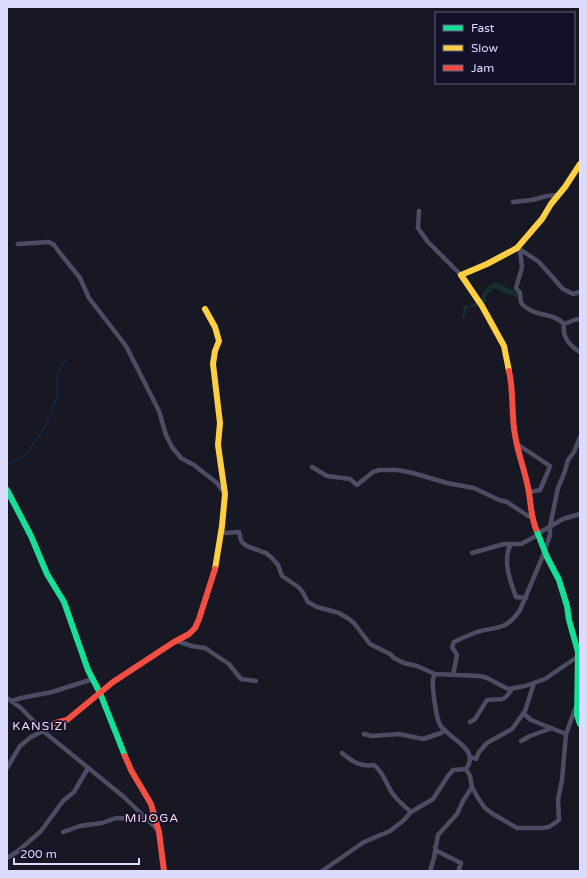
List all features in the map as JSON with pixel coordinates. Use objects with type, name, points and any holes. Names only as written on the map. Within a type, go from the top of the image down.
[{"type":"street","points":[[461,275],[519,248],[542,219],[557,195],[565,188],[578,171],[580,164]]},
{"type":"street","points":[[513,202],[557,195]]},
{"type":"street","points":[[419,211],[418,228],[428,242],[461,275],[482,306],[504,346],[511,378],[513,417],[517,444],[529,492],[532,517],[545,551],[559,580],[567,606],[578,654],[577,715],[580,723],[576,722],[569,724]]},
{"type":"street","points":[[18,244],[48,242],[54,245],[80,278],[89,298],[126,346],[159,411],[166,435],[171,445],[181,458],[194,464],[217,483],[225,494]]},
{"type":"street","points":[[519,248],[539,262],[563,289],[573,294],[580,292]]},
{"type":"street","points":[[519,248],[522,267],[516,288],[520,293],[520,300],[523,305],[536,313],[552,316],[564,324]]},
{"type":"street","points":[[7,768],[20,746],[31,737],[42,729],[67,720],[113,682],[192,632],[199,619],[215,568],[225,494],[218,445],[220,423],[213,364],[215,351],[219,341],[215,327],[205,308]]},
{"type":"street","points":[[564,324],[577,319],[580,320]]},
{"type":"street","points":[[564,324],[563,330],[566,340],[580,352]]},
{"type":"street","points":[[453,675],[457,655],[452,647],[454,642],[477,632],[500,628],[506,625],[517,615],[526,598],[545,551],[550,536],[550,526],[558,488],[568,460],[574,452],[580,437]]},
{"type":"street","points":[[517,444],[550,466],[540,490],[529,492]]},
{"type":"street","points":[[312,466],[327,476],[350,478],[357,485],[373,472],[379,470],[398,470],[413,473],[447,483],[474,488],[499,500],[507,502],[528,516],[532,517]]},
{"type":"street","points":[[7,490],[31,536],[47,574],[64,602],[79,645],[131,770],[151,804],[159,832],[164,871]]},
{"type":"street","points":[[472,553],[504,544],[521,544],[563,519],[580,514]]},
{"type":"street","points":[[221,530],[225,533],[239,532],[244,544],[266,553],[278,565],[282,576],[297,586],[302,591],[308,602],[317,607],[339,613],[349,619],[354,623],[370,644],[390,654],[404,664],[417,666],[435,674],[480,676],[487,678],[503,688],[512,689],[546,679],[578,654]]},
{"type":"street","points":[[511,544],[506,557],[511,582],[516,597],[526,598]]},
{"type":"street","points":[[176,641],[205,648],[229,664],[242,679],[256,681]]},
{"type":"street","points":[[322,871],[364,842],[390,830],[404,820],[411,812],[433,799],[453,770],[466,769],[471,763],[471,758],[468,751],[440,724],[435,702],[433,679],[435,674]]},
{"type":"street","points":[[12,701],[52,692],[93,679]]},
{"type":"street","points":[[471,758],[476,759],[481,748],[487,743],[512,729],[523,713],[534,683]]},
{"type":"street","points":[[470,722],[475,719],[487,700],[502,700],[512,689]]},
{"type":"street","points":[[7,698],[21,708],[42,729],[124,797],[159,832]]},
{"type":"street","points":[[466,769],[470,776],[472,787],[478,798],[485,808],[493,814],[517,828],[542,828],[553,824],[559,820],[558,800],[562,780],[566,734],[577,704]]},
{"type":"street","points":[[523,713],[531,720],[566,734]]},
{"type":"street","points":[[521,741],[552,728]]},
{"type":"street","points":[[364,734],[372,736],[398,734],[423,739],[442,733],[445,730]]},
{"type":"street","points":[[342,753],[353,762],[363,766],[374,765],[379,768],[392,794],[411,812]]},
{"type":"street","points":[[8,856],[17,852],[40,831],[63,800],[74,792],[88,768]]},
{"type":"street","points":[[430,871],[438,835],[457,814],[472,787]]},
{"type":"street","points":[[63,832],[80,826],[102,823],[116,818],[146,819]]},
{"type":"street","points":[[435,847],[437,851],[461,864],[459,869],[460,871]]},
{"type":"green space","points":[[496,283],[520,293],[516,297],[494,288],[486,295],[487,302],[478,304],[475,307],[469,307],[466,310],[465,316],[462,318],[464,306],[472,305],[481,299],[484,292],[490,285]]},
{"type":"waterway","points":[[7,464],[26,455],[45,427],[57,397],[57,375],[65,360]]},
{"type":"traffic: fast","points":[[7,490],[31,536],[47,574],[64,602],[88,670],[100,693],[125,756]]},
{"type":"traffic: fast","points":[[536,529],[547,557],[559,580],[578,652],[577,715],[580,724]]},
{"type":"traffic: slow","points":[[509,371],[504,346],[482,306],[461,275],[487,264],[517,248],[542,219],[580,164]]},
{"type":"traffic: slow","points":[[205,309],[215,327],[219,341],[215,351],[213,364],[220,423],[218,445],[225,494],[222,526],[215,569]]},
{"type":"traffic: jam","points":[[509,371],[515,435],[528,486],[532,516],[536,529]]},
{"type":"traffic: jam","points":[[40,727],[67,720],[113,682],[174,642],[189,634],[195,628],[199,619],[215,569]]},
{"type":"traffic: jam","points":[[125,756],[131,770],[151,804],[159,832],[164,871]]},
{"type":"district","name":"KANSIZI","points":[[40,726]]},
{"type":"district","name":"MIJOGA","points":[[152,818]]}]
